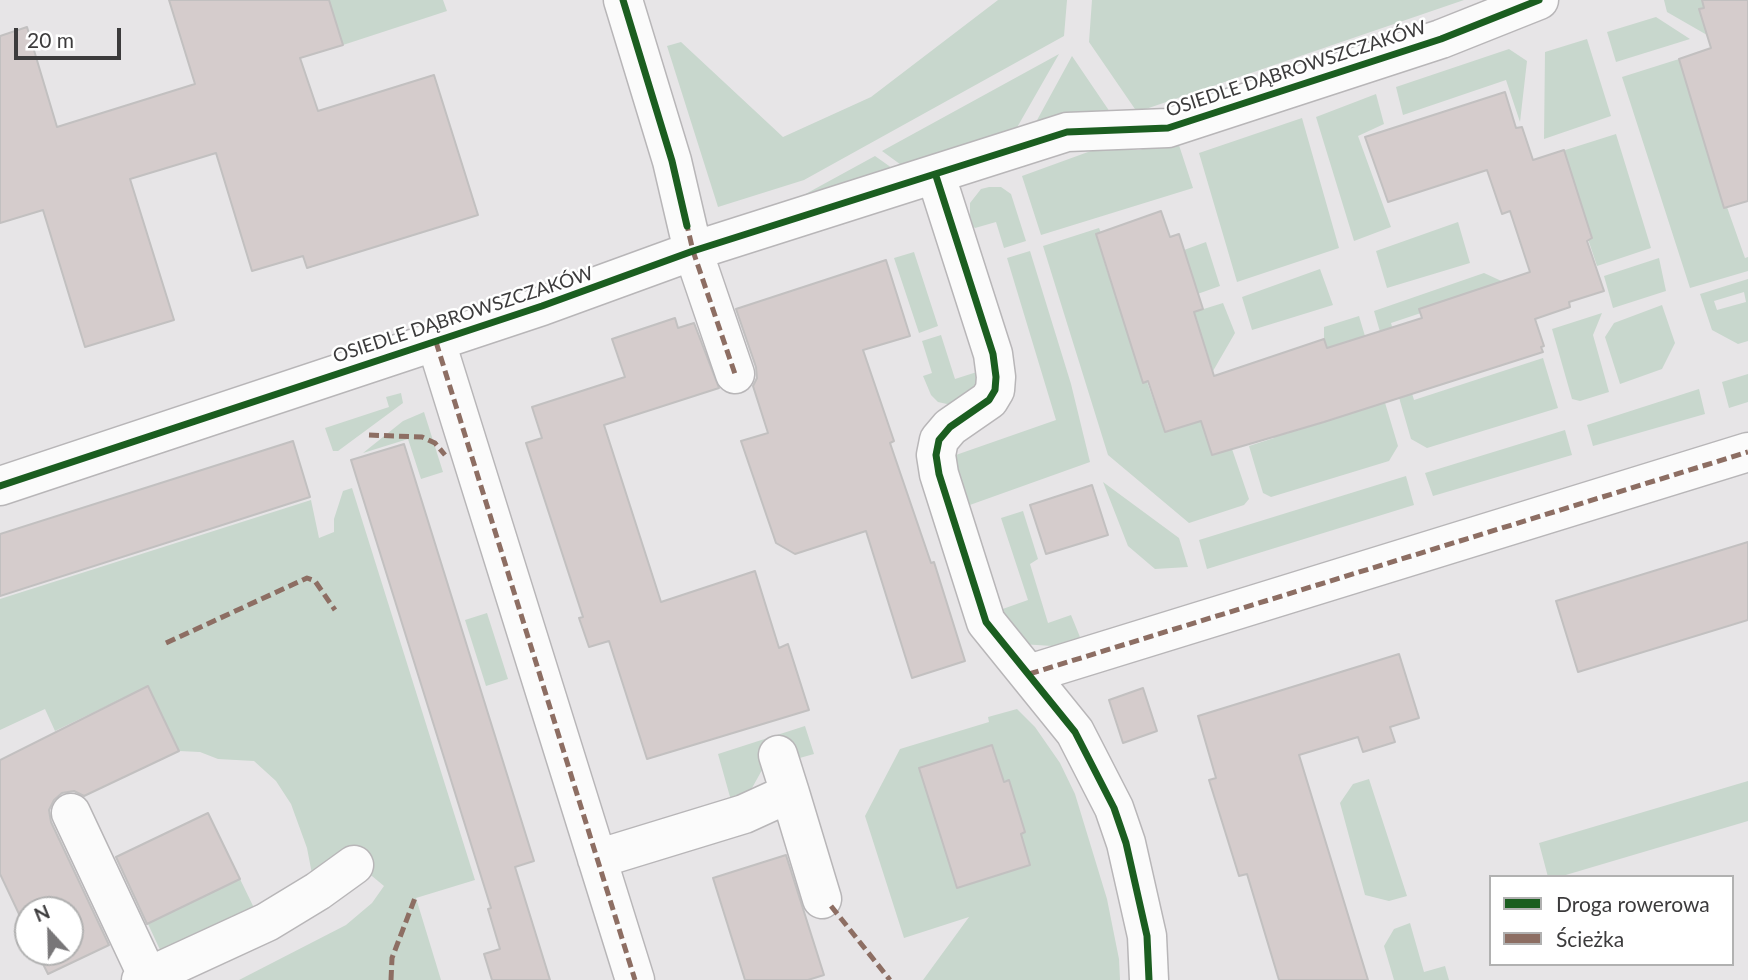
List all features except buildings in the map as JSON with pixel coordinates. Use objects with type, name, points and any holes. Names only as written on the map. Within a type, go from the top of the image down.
[{"type":"street","points":[[623,0],[672,161],[693,251],[735,374]]},
{"type":"street","name":"OSIEDLE DĄBROWSZCZAKÓW","points":[[0,486],[436,342],[693,251],[936,176],[1073,130],[1145,131],[1168,128],[1441,39],[1539,0]]},
{"type":"street","points":[[936,176],[991,314],[995,363],[995,390],[984,404],[943,433],[937,446],[936,464],[986,622],[1075,732],[1114,808],[1126,843],[1147,936],[1149,980]]},
{"type":"street","name":"OSIEDLE DĄBROWSZCZAKÓW","points":[[436,342],[635,980]]},
{"type":"street","points":[[1029,674],[1748,452]]},
{"type":"street","points":[[778,755],[822,899]]},
{"type":"street","points":[[597,859],[744,814],[790,793]]},
{"type":"street","points":[[71,813],[144,978],[275,918],[354,865]]},
{"type":"shaded area","points":[[329,0],[443,0],[447,11],[343,45]]},
{"type":"shaded area","points":[[998,0],[1067,0],[1064,36],[804,180],[718,207],[667,46],[681,42],[783,137],[871,97]]},
{"type":"shaded area","points":[[1092,0],[1464,0],[1137,112],[1089,42]]},
{"type":"shaded area","points":[[1664,0],[1702,0],[1704,8],[1699,10],[1707,35],[1667,12]]},
{"type":"shaded area","points":[[1656,17],[1690,39],[1616,62],[1607,32]]},
{"type":"shaded area","points":[[1587,39],[1611,116],[1544,139],[1545,52]]},
{"type":"shaded area","points":[[1509,49],[1527,61],[1520,122],[1506,80],[1403,115],[1396,87]]},
{"type":"shaded area","points":[[1059,54],[1011,138],[908,170],[882,151]]},
{"type":"shaded area","points":[[1072,56],[1112,115],[1030,133]]},
{"type":"shaded area","points":[[1679,59],[1705,145],[1745,258],[1748,257],[1748,271],[1690,288],[1622,77]]},
{"type":"shaded area","points":[[1376,94],[1384,124],[1358,136],[1391,227],[1354,241],[1316,117]]},
{"type":"shaded area","points":[[1302,118],[1339,248],[1237,282],[1199,153]]},
{"type":"shaded area","points":[[1616,134],[1651,248],[1597,266],[1559,152]]},
{"type":"shaded area","points":[[1177,139],[1193,188],[1041,235],[1022,176],[1099,148],[1139,150]]},
{"type":"shaded area","points":[[875,156],[899,173],[800,197]]},
{"type":"shaded area","points":[[1001,187],[1011,194],[1026,241],[1004,248],[996,222],[975,228],[970,224],[970,203],[981,189]]},
{"type":"shaded area","points":[[1458,222],[1470,263],[1387,288],[1376,251]]},
{"type":"shaded area","points":[[1099,228],[1101,233],[1096,234],[1107,271],[1165,432],[1201,421],[1212,455],[1232,449],[1249,499],[1244,505],[1189,523],[1108,455],[1043,246]]},
{"type":"shaded area","points":[[1206,242],[1220,286],[1189,297],[1184,250]]},
{"type":"shaded area","points":[[1030,251],[1071,384],[1090,462],[967,506],[953,456],[1056,420],[1007,258]]},
{"type":"shaded area","points":[[914,252],[938,326],[919,333],[894,258]]},
{"type":"shaded area","points":[[1659,258],[1666,291],[1613,308],[1604,276]]},
{"type":"shaded area","points":[[1320,269],[1333,305],[1252,330],[1242,297]]},
{"type":"shaded area","points":[[1484,273],[1508,284],[1391,323],[1414,400],[1543,358],[1558,408],[1427,448],[1411,439],[1374,311]]},
{"type":"shaded area","points":[[1748,279],[1748,341],[1738,344],[1712,330],[1700,294]],"holes":[[[1744,292],[1746,302],[1717,310],[1714,301]]]},
{"type":"shaded area","points":[[1223,303],[1235,333],[1213,371],[1194,312]]},
{"type":"shaded area","points":[[1662,305],[1675,343],[1662,369],[1620,384],[1605,337],[1614,323]]},
{"type":"shaded area","points":[[1602,313],[1593,335],[1609,392],[1580,401],[1572,399],[1552,329]]},
{"type":"shaded area","points":[[1359,316],[1398,446],[1389,461],[1271,497],[1263,493],[1249,446],[1274,438],[1273,433],[1284,429],[1285,434],[1372,406],[1354,340],[1327,348],[1324,339],[1324,327]]},
{"type":"shaded area","points":[[941,335],[955,379],[980,371],[981,380],[956,406],[938,402],[931,395],[923,376],[932,373],[922,341]]},
{"type":"shaded area","points":[[1748,374],[1748,402],[1729,408],[1722,382]]},
{"type":"shaded area","points":[[1699,389],[1705,414],[1593,446],[1587,425]]},
{"type":"shaded area","points":[[401,393],[403,403],[338,451],[333,451],[325,428],[389,407],[386,397]]},
{"type":"shaded area","points":[[424,412],[443,472],[421,479],[408,439],[363,453],[403,421]]},
{"type":"shaded area","points":[[1565,430],[1572,455],[1433,496],[1425,473]]},
{"type":"shaded area","points":[[1406,476],[1414,505],[1207,569],[1199,540]]},
{"type":"shaded area","points":[[1103,482],[1179,538],[1188,567],[1155,569],[1128,546]]},
{"type":"shaded area","points":[[352,488],[475,880],[416,898],[441,980],[239,980],[346,925],[372,903],[384,886],[343,852],[312,874],[307,848],[291,804],[276,781],[254,761],[218,759],[200,752],[179,751],[148,686],[55,731],[45,709],[0,730],[0,599],[311,500],[319,538],[334,532],[334,519],[343,491]]},
{"type":"shaded area","points":[[1023,511],[1038,559],[1030,564],[1048,623],[1071,615],[1080,637],[1068,647],[1021,644],[997,611],[1028,600],[1001,518]]},
{"type":"shaded area","points":[[487,613],[508,679],[486,686],[465,620]]},
{"type":"shaded area","points":[[1017,709],[1035,727],[1060,763],[1075,794],[1107,899],[1119,959],[1120,980],[923,980],[969,917],[904,938],[865,816],[900,749],[989,722],[988,717]],"holes":[[[919,769],[1009,781],[1025,832],[1021,834],[1030,864],[957,887]]]},
{"type":"shaded area","points":[[805,726],[814,754],[796,759],[765,756],[762,770],[752,788],[732,804],[718,754]]},
{"type":"shaded area","points":[[1369,779],[1407,896],[1389,901],[1365,895],[1340,803],[1353,784]]},
{"type":"shaded area","points":[[1748,781],[1748,821],[1566,875],[1547,875],[1539,843]]},
{"type":"shaded area","points":[[240,879],[255,910],[162,954],[148,924]]},
{"type":"shaded area","points":[[1410,923],[1424,972],[1445,966],[1449,980],[1394,980],[1384,946],[1394,929]]},
{"type":"marked path","points":[[686,221],[693,251],[735,374]]},
{"type":"marked path","points":[[436,342],[635,980]]},
{"type":"marked path","points":[[369,435],[422,437],[435,443],[445,455]]},
{"type":"marked path","points":[[1029,674],[1748,452]]},
{"type":"marked path","points":[[166,643],[307,578],[315,581],[335,610]]},
{"type":"marked path","points":[[391,980],[392,958],[415,898]]},
{"type":"marked path","points":[[831,906],[890,980]]},
{"type":"cycle path","points":[[623,0],[672,161],[687,226]]},
{"type":"cycle path","points":[[0,486],[542,306],[693,251],[1067,132],[1168,128],[1441,39],[1539,0]]},
{"type":"cycle path","points":[[936,176],[993,354],[996,377],[995,390],[989,400],[950,427],[939,440],[936,455],[939,474],[986,622],[1075,732],[1114,808],[1126,843],[1147,936],[1149,980]]}]
